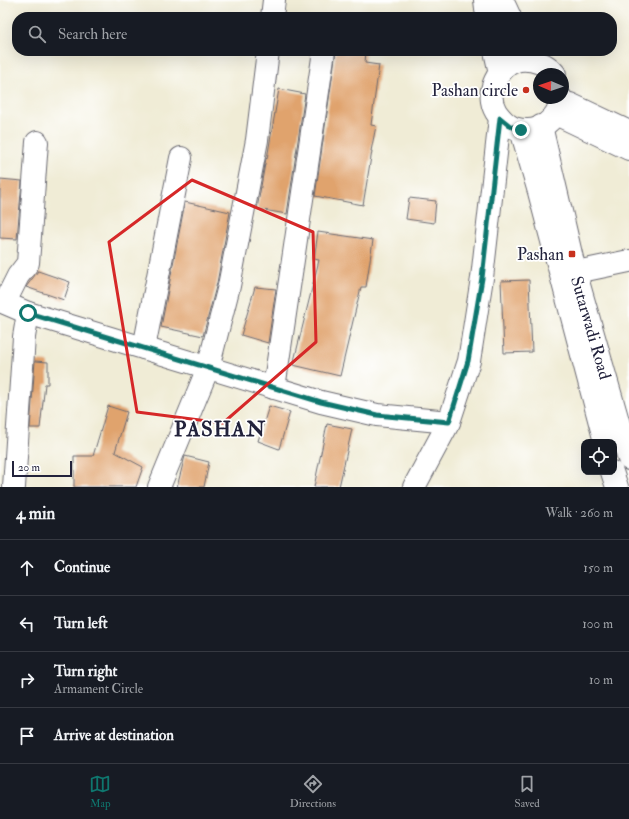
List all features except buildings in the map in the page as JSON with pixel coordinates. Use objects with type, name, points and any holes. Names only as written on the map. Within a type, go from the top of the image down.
[{"type":"street","points":[[273,12],[274,0]]},
{"type":"street","points":[[485,0],[486,12]]},
{"type":"street","points":[[502,0],[508,12]]},
{"type":"street","points":[[159,487],[208,368],[229,286],[257,140],[267,56]]},
{"type":"street","points":[[274,388],[323,56]]},
{"type":"street","points":[[496,56],[500,73]]},
{"type":"street","points":[[548,68],[530,56],[509,64],[500,73],[494,83],[491,96],[494,108],[500,118],[510,126],[548,114],[629,132]]},
{"type":"street","points":[[548,114],[629,149]]},
{"type":"street","points":[[548,114],[539,192],[603,439]]},
{"type":"street","name":"Sutarwadi Road","points":[[548,114],[575,271],[629,459]]},
{"type":"street","points":[[414,487],[449,422],[470,353],[482,278],[500,118]]},
{"type":"street","points":[[37,142],[28,263],[2,302],[28,313],[321,402],[377,415],[449,422]]},
{"type":"street","points":[[144,348],[181,158]]},
{"type":"street","points":[[575,271],[629,261]]},
{"type":"street","points":[[14,487],[24,337],[28,313]]},
{"type":"street","points":[[613,475],[617,487]]},
{"type":"highlighted area","points":[[192,180],[313,232],[316,342],[223,423],[137,412],[109,242]]},
{"type":"place","name":"Pashan circle","points":[[526,90]]},
{"type":"place","name":"Pashan","points":[[572,254]]},
{"type":"district","name":"PASHAN","points":[[220,429]]},
{"type":"route","points":[[28,313],[321,402],[377,415],[449,422],[468,361],[482,278],[500,118],[510,126],[521,130]]}]
